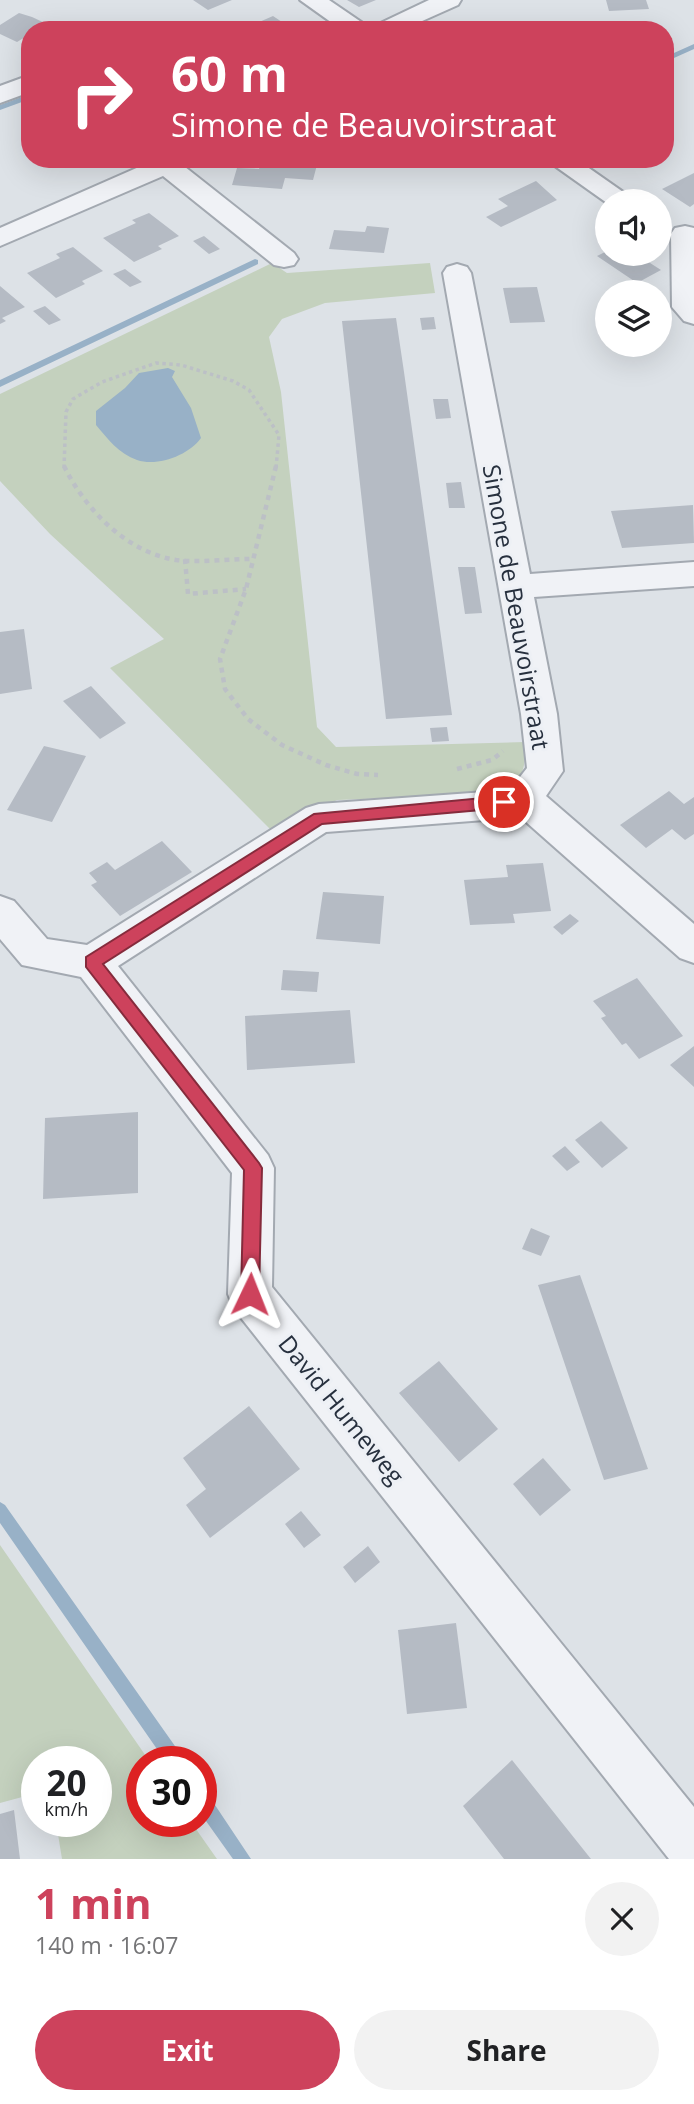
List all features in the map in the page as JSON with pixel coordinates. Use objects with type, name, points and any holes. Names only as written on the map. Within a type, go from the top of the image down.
[{"type":"street","points":[[312,0],[345,21]]},
{"type":"street","points":[[402,21],[449,0]]},
{"type":"street","points":[[0,95],[21,87]]},
{"type":"street","points":[[0,237],[149,168]]},
{"type":"street","points":[[170,168],[284,259]]},
{"type":"street","points":[[572,168],[604,189]]},
{"type":"street","points":[[680,231],[687,307],[694,315]]},
{"type":"street","name":"Simone de Beauvoirstraat","points":[[457,273],[541,730],[545,771],[524,798]]},
{"type":"street","points":[[516,587],[694,574]]},
{"type":"street","points":[[0,912],[36,954],[92,962],[319,818],[485,806],[524,798],[694,947]]},
{"type":"street","name":"David Humeweg","points":[[92,962],[253,1168],[250,1294],[694,1849]]},
{"type":"path","points":[[252,559],[185,559],[155,555],[102,522],[76,491],[63,465],[66,412],[73,399],[102,382],[156,363],[181,365],[233,381],[249,390],[272,420],[279,435],[274,482],[246,589],[220,659],[225,689],[248,719],[282,746],[326,765],[357,774],[383,775]]},
{"type":"path","points":[[185,559],[188,594],[246,589]]},
{"type":"path","points":[[447,769],[492,760],[505,750],[512,739],[541,730]]},
{"type":"green space","points":[[272,263],[287,273],[430,263],[435,293],[325,303],[282,319],[269,337],[281,392],[317,727],[336,747],[525,742],[523,770],[516,782],[510,786],[491,794],[337,800],[272,831],[110,668],[164,639],[50,534],[0,481],[0,394]]},
{"type":"green space","points":[[0,1545],[139,1746],[126,1746],[126,1837],[202,1837],[217,1859],[62,1859],[58,1837],[112,1837],[112,1746],[21,1746],[21,1797],[0,1803]]},
{"type":"water","points":[[168,368],[175,371],[172,377],[191,408],[201,438],[189,450],[172,458],[154,462],[137,460],[119,450],[96,425],[96,411],[139,373]]},
{"type":"building","points":[[193,0],[232,0],[208,10]]},
{"type":"building","points":[[347,0],[376,0],[359,7]]},
{"type":"building","points":[[606,0],[646,0],[649,9],[609,11]]},
{"type":"building","points":[[19,13],[41,21],[21,21],[21,40],[17,42],[0,34],[0,25]]},
{"type":"building","points":[[273,16],[280,21],[262,21]]},
{"type":"building","points":[[237,168],[316,168],[313,180],[285,178],[282,189],[232,185]]},
{"type":"building","points":[[694,173],[694,204],[690,207],[672,195],[672,189],[662,189]]},
{"type":"building","points":[[536,181],[557,200],[501,227],[486,217],[508,206],[498,199]]},
{"type":"building","points":[[149,213],[179,236],[158,246],[162,249],[134,262],[103,238],[136,223],[132,220]]},
{"type":"building","points":[[367,226],[389,228],[384,253],[329,249],[334,230],[365,232]]},
{"type":"building","points":[[204,236],[220,249],[209,254],[193,241]]},
{"type":"building","points":[[73,247],[103,271],[82,281],[85,284],[56,298],[27,273],[60,258],[56,254]]},
{"type":"building","points":[[612,266],[655,266],[661,270],[643,280],[633,280]]},
{"type":"building","points":[[125,269],[142,282],[130,287],[113,274]]},
{"type":"building","points":[[0,286],[25,307],[2,318],[6,321],[0,324]]},
{"type":"building","points":[[537,287],[545,322],[510,323],[503,288]]},
{"type":"building","points":[[45,306],[61,320],[49,325],[33,311]]},
{"type":"building","points":[[434,317],[436,329],[422,330],[420,318]]},
{"type":"building","points":[[396,318],[452,715],[386,719],[342,321]]},
{"type":"building","points":[[433,399],[448,399],[451,418],[436,419]]},
{"type":"building","points":[[461,482],[465,508],[449,508],[446,483]]},
{"type":"building","points":[[693,505],[694,543],[622,548],[611,511]]},
{"type":"building","points":[[458,567],[475,567],[482,613],[465,614]]},
{"type":"building","points":[[24,629],[32,689],[0,694],[0,632]]},
{"type":"building","points":[[91,686],[126,723],[100,739],[63,701]]},
{"type":"building","points":[[447,727],[449,741],[432,742],[430,728]]},
{"type":"building","points":[[44,746],[86,756],[52,822],[7,810]]},
{"type":"building","points":[[669,791],[684,804],[694,797],[694,834],[685,840],[672,829],[646,848],[620,825]]},
{"type":"building","points":[[162,841],[192,872],[120,916],[91,885],[97,882],[89,873],[107,862],[115,870]]},
{"type":"building","points":[[543,863],[551,911],[513,914],[515,923],[470,925],[464,880],[508,877],[506,865]]},
{"type":"building","points":[[323,892],[384,896],[380,944],[316,939]]},
{"type":"building","points":[[570,914],[579,921],[562,935],[553,927]]},
{"type":"building","points":[[283,970],[319,972],[317,992],[281,990]]},
{"type":"building","points":[[637,978],[683,1036],[639,1059],[626,1043],[622,1045],[601,1018],[606,1016],[593,1001]]},
{"type":"building","points":[[350,1010],[355,1063],[247,1070],[245,1016]]},
{"type":"building","points":[[694,1046],[694,1087],[670,1065]]},
{"type":"building","points":[[138,1112],[138,1193],[43,1199],[45,1118]]},
{"type":"building","points":[[601,1121],[628,1148],[602,1168],[575,1140]]},
{"type":"building","points":[[565,1146],[580,1162],[567,1171],[552,1156]]},
{"type":"building","points":[[531,1228],[550,1236],[541,1256],[522,1249]]},
{"type":"building","points":[[580,1275],[648,1469],[604,1480],[538,1285]]},
{"type":"building","points":[[439,1361],[498,1429],[459,1462],[399,1393]]},
{"type":"building","points":[[249,1406],[300,1469],[210,1538],[186,1505],[206,1489],[183,1458]]},
{"type":"building","points":[[543,1458],[571,1490],[540,1516],[513,1484]]},
{"type":"building","points":[[301,1511],[321,1535],[304,1548],[285,1524]]},
{"type":"building","points":[[368,1546],[380,1562],[355,1583],[343,1567]]},
{"type":"building","points":[[456,1623],[467,1708],[407,1714],[398,1630]]},
{"type":"building","points":[[512,1760],[591,1859],[504,1859],[463,1806]]},
{"type":"building","points":[[14,1810],[20,1859],[0,1859],[0,1814]]},
{"type":"waterway","points":[[674,56],[694,46]]},
{"type":"waterway","points":[[0,108],[21,100]]},
{"type":"waterway","points":[[0,384],[255,262]]},
{"type":"waterway","points":[[0,1510],[165,1746]]},
{"type":"waterway","points":[[217,1822],[243,1859]]},
{"type":"route","points":[[250,1294],[253,1168],[92,962],[319,818],[485,806],[504,802]]}]
